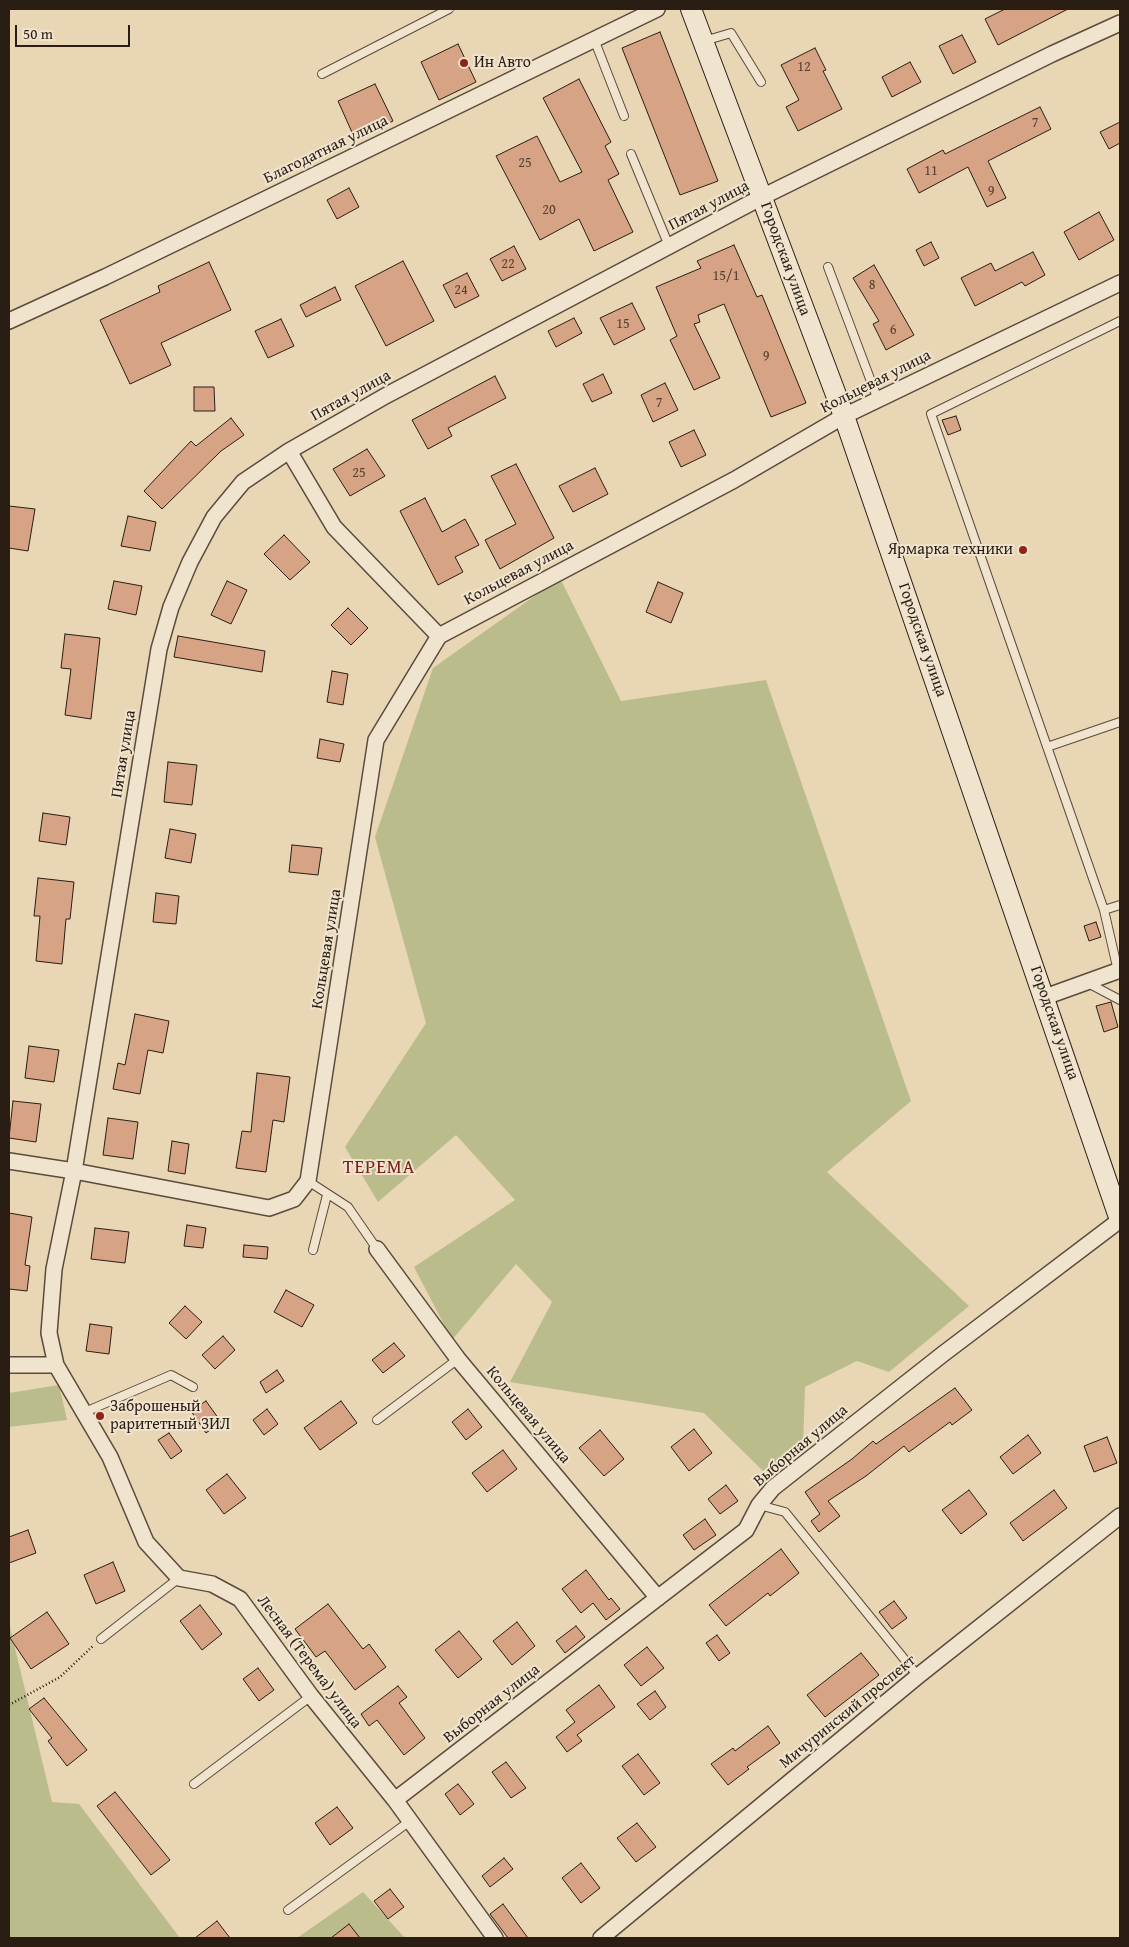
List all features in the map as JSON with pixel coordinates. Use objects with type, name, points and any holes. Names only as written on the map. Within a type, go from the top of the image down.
[{"type":"street","name":"Благодатная улица","points":[[9,320],[114,273],[657,9]]},
{"type":"street","name":"Городская улица","points":[[691,9],[844,416],[1120,1220]]},
{"type":"street","name":"Пятая улица","points":[[74,1171],[158,659],[171,607],[190,562],[214,517],[243,482],[289,451],[387,395],[762,197],[1052,54],[1120,23]]},
{"type":"street","name":"Кольцевая улица","points":[[308,1181],[376,740],[439,636],[734,480],[844,416],[1120,282]]},
{"type":"street","points":[[289,451],[334,527],[439,636]]},
{"type":"street","points":[[1045,997],[1119,971]]},
{"type":"street","points":[[9,1161],[74,1171],[269,1208],[294,1200],[308,1181]]},
{"type":"street","points":[[74,1171],[53,1278],[49,1333],[56,1364],[110,1457],[146,1542],[179,1578]]},
{"type":"street","name":"Выборная улица","points":[[395,1800],[746,1530],[759,1504],[773,1488],[943,1354],[1120,1220]]},
{"type":"street","name":"Кольцевая улица","points":[[377,1249],[458,1359],[658,1598]]},
{"type":"street","points":[[9,1365],[56,1364]]},
{"type":"street","name":"Мичуринский проспект","points":[[601,1938],[918,1676],[1120,1516]]},
{"type":"street","name":"Лесная (Терема) улица","points":[[179,1578],[212,1584],[240,1599],[311,1696],[395,1800],[495,1938]]},
{"type":"lane","points":[[322,74],[450,9]]},
{"type":"lane","points":[[704,41],[732,33],[761,82]]},
{"type":"lane","points":[[594,39],[624,116]]},
{"type":"lane","points":[[631,154],[669,246]]},
{"type":"lane","points":[[828,267],[878,400]]},
{"type":"lane","points":[[1119,971],[1104,910],[931,414],[1120,321]]},
{"type":"lane","points":[[1048,747],[1120,722]]},
{"type":"lane","points":[[1104,910],[1120,905]]},
{"type":"lane","points":[[1087,982],[1120,1000]]},
{"type":"lane","points":[[308,1181],[348,1207],[377,1249]]},
{"type":"lane","points":[[313,1250],[327,1195]]},
{"type":"lane","points":[[377,1420],[458,1359]]},
{"type":"lane","points":[[85,1412],[171,1375],[193,1387]]},
{"type":"lane","points":[[759,1504],[785,1512],[918,1676]]},
{"type":"lane","points":[[100,1639],[179,1578]]},
{"type":"lane","points":[[194,1784],[311,1696]]},
{"type":"lane","points":[[288,1910],[410,1821]]},
{"type":"path","points":[[9,1705],[60,1677],[100,1639]]},
{"type":"green space","points":[[560,578],[621,701],[766,680],[911,1101],[827,1172],[969,1306],[889,1372],[857,1361],[805,1387],[803,1447],[764,1472],[704,1413],[510,1382],[552,1302],[516,1264],[452,1340],[414,1267],[515,1200],[456,1135],[378,1202],[345,1147],[426,1023],[375,837],[433,668]]},
{"type":"green space","points":[[59,1385],[67,1420],[9,1427],[9,1393]]},
{"type":"green space","points":[[9,1623],[52,1802],[79,1804],[180,1938],[9,1938]]},
{"type":"green space","points":[[363,1892],[405,1938],[297,1938]]},
{"type":"building","points":[[1005,9],[1068,9],[998,45],[985,19]]},
{"type":"building","points":[[660,32],[718,181],[680,195],[622,48]]},
{"type":"building","points":[[962,35],[976,62],[953,74],[939,46]]},
{"type":"building","points":[[458,44],[476,82],[439,100],[421,62]]},
{"type":"building","points":[[815,48],[826,70],[823,71],[842,109],[798,131],[786,107],[799,100],[781,65]]},
{"type":"building","points":[[910,62],[921,82],[892,97],[882,77]]},
{"type":"building","points":[[579,79],[611,142],[605,146],[619,174],[608,180],[633,232],[594,251],[579,219],[540,240],[496,156],[537,136],[560,182],[582,172],[543,98]]},
{"type":"building","points":[[375,84],[393,121],[355,139],[338,101]]},
{"type":"building","points":[[1040,107],[1051,129],[988,161],[1006,198],[987,207],[968,167],[919,193],[907,169],[943,150],[945,154]]},
{"type":"building","points":[[1120,122],[1120,143],[1109,149],[1100,132]]},
{"type":"building","points":[[349,188],[359,207],[337,219],[327,200]]},
{"type":"building","points":[[1099,212],[1114,240],[1079,260],[1064,232]]},
{"type":"building","points":[[931,242],[939,258],[924,266],[916,250]]},
{"type":"building","points":[[734,245],[757,297],[762,295],[806,403],[771,417],[724,304],[698,315],[700,322],[694,324],[720,378],[694,390],[670,340],[677,336],[656,287],[701,268],[697,261]]},
{"type":"building","points":[[514,246],[526,269],[502,281],[490,259]]},
{"type":"building","points":[[1033,252],[1045,275],[1025,286],[1022,282],[975,306],[961,278],[991,263],[995,271]]},
{"type":"building","points":[[403,261],[434,321],[386,346],[355,286]]},
{"type":"building","points":[[209,262],[231,310],[161,343],[171,365],[130,384],[100,320],[160,292],[158,286]]},
{"type":"building","points":[[874,265],[914,335],[886,350],[873,324],[879,321],[853,278]]},
{"type":"building","points":[[467,273],[479,296],[455,308],[443,285]]},
{"type":"building","points":[[335,287],[341,300],[306,317],[300,305]]},
{"type":"building","points":[[632,303],[645,329],[614,345],[600,318]]},
{"type":"building","points":[[574,318],[582,333],[556,347],[548,331]]},
{"type":"building","points":[[281,319],[294,346],[268,358],[255,331]]},
{"type":"building","points":[[603,374],[612,393],[592,402],[583,384]]},
{"type":"building","points":[[495,376],[506,398],[448,428],[452,436],[428,449],[412,420]]},
{"type":"building","points":[[665,383],[678,410],[653,422],[641,395]]},
{"type":"building","points":[[194,387],[214,387],[215,411],[194,411]]},
{"type":"building","points":[[956,416],[961,430],[948,435],[942,420]]},
{"type":"building","points":[[231,418],[244,435],[221,451],[162,509],[144,491],[191,441],[196,446]]},
{"type":"building","points":[[694,430],[706,455],[681,467],[669,442]]},
{"type":"building","points":[[367,449],[385,476],[350,496],[333,469]]},
{"type":"building","points":[[516,464],[554,538],[500,569],[485,540],[516,524],[491,476]]},
{"type":"building","points":[[595,468],[608,494],[573,512],[559,486]]},
{"type":"building","points":[[425,498],[442,532],[465,519],[479,545],[455,557],[463,572],[438,585],[400,511]]},
{"type":"building","points":[[9,506],[35,509],[28,551],[9,548]]},
{"type":"building","points":[[128,516],[156,522],[150,551],[121,546]]},
{"type":"building","points":[[284,535],[310,562],[290,580],[264,554]]},
{"type":"building","points":[[114,581],[142,586],[136,615],[108,609]]},
{"type":"building","points":[[227,581],[247,590],[231,624],[211,615]]},
{"type":"building","points":[[658,582],[683,593],[671,623],[646,612]]},
{"type":"building","points":[[348,608],[368,628],[351,645],[331,625]]},
{"type":"building","points":[[65,634],[100,638],[91,719],[65,715],[71,669],[61,668]]},
{"type":"building","points":[[178,636],[265,651],[262,672],[174,657]]},
{"type":"building","points":[[332,671],[348,674],[343,705],[327,702]]},
{"type":"building","points":[[320,739],[344,744],[340,762],[317,758]]},
{"type":"building","points":[[168,762],[197,765],[192,805],[164,802]]},
{"type":"building","points":[[43,813],[70,817],[66,845],[39,841]]},
{"type":"building","points":[[170,829],[196,834],[191,863],[165,858]]},
{"type":"building","points":[[292,845],[322,848],[318,875],[289,872]]},
{"type":"building","points":[[38,878],[74,882],[70,919],[66,919],[62,964],[36,961],[40,916],[34,916]]},
{"type":"building","points":[[156,893],[179,896],[176,924],[153,922]]},
{"type":"building","points":[[1096,922],[1101,937],[1089,941],[1084,926]]},
{"type":"building","points":[[1111,1002],[1118,1027],[1104,1032],[1096,1006]]},
{"type":"building","points":[[135,1014],[169,1021],[163,1053],[148,1050],[140,1094],[113,1089],[118,1063],[125,1065]]},
{"type":"building","points":[[29,1046],[59,1050],[54,1082],[25,1078]]},
{"type":"building","points":[[257,1073],[290,1077],[284,1122],[273,1120],[266,1172],[236,1168],[242,1131],[251,1132]]},
{"type":"building","points":[[13,1101],[41,1104],[36,1142],[9,1138]]},
{"type":"building","points":[[108,1118],[138,1122],[133,1159],[103,1155]]},
{"type":"building","points":[[172,1141],[189,1144],[185,1174],[168,1171]]},
{"type":"building","points":[[9,1213],[32,1217],[25,1265],[30,1266],[27,1291],[9,1289]]},
{"type":"building","points":[[187,1225],[206,1228],[203,1248],[184,1246]]},
{"type":"building","points":[[95,1228],[129,1232],[125,1263],[91,1259]]},
{"type":"building","points":[[244,1245],[268,1247],[267,1259],[243,1257]]},
{"type":"building","points":[[286,1290],[314,1305],[302,1327],[274,1312]]},
{"type":"building","points":[[185,1306],[202,1322],[186,1339],[169,1323]]},
{"type":"building","points":[[90,1324],[112,1327],[109,1354],[86,1351]]},
{"type":"building","points":[[223,1336],[235,1350],[215,1369],[202,1355]]},
{"type":"building","points":[[394,1343],[405,1356],[383,1373],[372,1360]]},
{"type":"building","points":[[277,1370],[284,1381],[266,1393],[260,1382]]},
{"type":"building","points":[[955,1388],[972,1410],[952,1425],[950,1422],[909,1452],[904,1446],[866,1476],[828,1501],[840,1516],[819,1532],[811,1521],[820,1514],[805,1492],[852,1459],[873,1441],[876,1444]]},
{"type":"building","points":[[206,1401],[221,1422],[206,1433],[191,1411]]},
{"type":"building","points":[[341,1401],[357,1423],[320,1450],[304,1428]]},
{"type":"building","points":[[267,1409],[278,1424],[264,1435],[253,1420]]},
{"type":"building","points":[[468,1409],[482,1427],[466,1440],[452,1422]]},
{"type":"building","points":[[694,1429],[712,1453],[689,1471],[671,1447]]},
{"type":"building","points":[[600,1430],[624,1459],[604,1476],[579,1448]]},
{"type":"building","points":[[169,1433],[182,1451],[171,1459],[158,1440]]},
{"type":"building","points":[[1028,1435],[1041,1453],[1013,1474],[1000,1457]]},
{"type":"building","points":[[1107,1437],[1117,1463],[1094,1472],[1084,1446]]},
{"type":"building","points":[[503,1450],[517,1469],[487,1492],[472,1473]]},
{"type":"building","points":[[227,1474],[246,1498],[224,1514],[206,1490]]},
{"type":"building","points":[[726,1485],[738,1501],[720,1514],[708,1499]]},
{"type":"building","points":[[969,1490],[987,1514],[961,1534],[942,1510]]},
{"type":"building","points":[[1054,1490],[1067,1508],[1023,1541],[1010,1523]]},
{"type":"building","points":[[705,1519],[716,1535],[694,1550],[683,1535]]},
{"type":"building","points":[[28,1530],[36,1553],[9,1563],[9,1537]]},
{"type":"building","points":[[781,1549],[799,1573],[770,1596],[768,1593],[726,1626],[709,1605]]},
{"type":"building","points":[[113,1562],[125,1591],[96,1604],[84,1575]]},
{"type":"building","points":[[586,1570],[609,1600],[611,1598],[620,1609],[606,1620],[593,1603],[581,1613],[562,1589]]},
{"type":"building","points":[[894,1601],[907,1618],[892,1629],[879,1612]]},
{"type":"building","points":[[328,1604],[363,1649],[369,1644],[386,1667],[355,1690],[325,1651],[316,1657],[295,1629]]},
{"type":"building","points":[[200,1605],[222,1634],[202,1650],[180,1621]]},
{"type":"building","points":[[47,1612],[69,1644],[31,1669],[10,1638]]},
{"type":"building","points":[[517,1622],[535,1646],[512,1665],[493,1641]]},
{"type":"building","points":[[576,1626],[585,1637],[565,1653],[556,1641]]},
{"type":"building","points":[[459,1631],[482,1659],[458,1678],[435,1650]]},
{"type":"building","points":[[717,1635],[730,1653],[719,1661],[706,1643]]},
{"type":"building","points":[[647,1647],[664,1668],[641,1686],[624,1665]]},
{"type":"building","points":[[861,1653],[879,1675],[825,1717],[807,1695]]},
{"type":"building","points":[[258,1668],[274,1690],[259,1701],[243,1679]]},
{"type":"building","points":[[599,1685],[615,1707],[577,1735],[582,1741],[567,1752],[556,1737],[575,1722],[566,1710]]},
{"type":"building","points":[[398,1686],[407,1697],[399,1703],[425,1738],[404,1755],[377,1720],[369,1726],[361,1714]]},
{"type":"building","points":[[655,1691],[666,1707],[650,1720],[637,1704]]},
{"type":"building","points":[[44,1698],[87,1750],[67,1766],[48,1741],[52,1738],[29,1709]]},
{"type":"building","points":[[768,1726],[780,1743],[747,1767],[749,1769],[728,1785],[711,1764],[733,1748],[735,1751]]},
{"type":"building","points":[[638,1754],[660,1783],[644,1795],[622,1766]]},
{"type":"building","points":[[506,1762],[526,1788],[511,1798],[492,1772]]},
{"type":"building","points":[[458,1784],[474,1804],[460,1815],[445,1794]]},
{"type":"building","points":[[115,1792],[170,1860],[151,1875],[97,1806]]},
{"type":"building","points":[[337,1807],[353,1828],[330,1845],[315,1823]]},
{"type":"building","points":[[637,1823],[656,1847],[636,1862],[617,1838]]},
{"type":"building","points":[[504,1858],[513,1869],[490,1887],[482,1876]]},
{"type":"building","points":[[581,1863],[600,1888],[581,1903],[562,1878]]},
{"type":"building","points":[[390,1889],[404,1907],[388,1919],[374,1901]]},
{"type":"building","points":[[503,1904],[528,1938],[508,1938],[490,1914]]},
{"type":"building","points":[[217,1921],[230,1938],[195,1938]]},
{"type":"building","points":[[349,1924],[360,1938],[331,1938]]},
{"type":"place","name":"Ин Авто","points":[[464,63]]},
{"type":"place","name":"Ярмарка техники","points":[[1023,550]]},
{"type":"place","name":"Заброшеный раритетный ЗИЛ","points":[[100,1416]]},
{"type":"district","name":"ТЕРЕМА","points":[[379,1168]]}]
